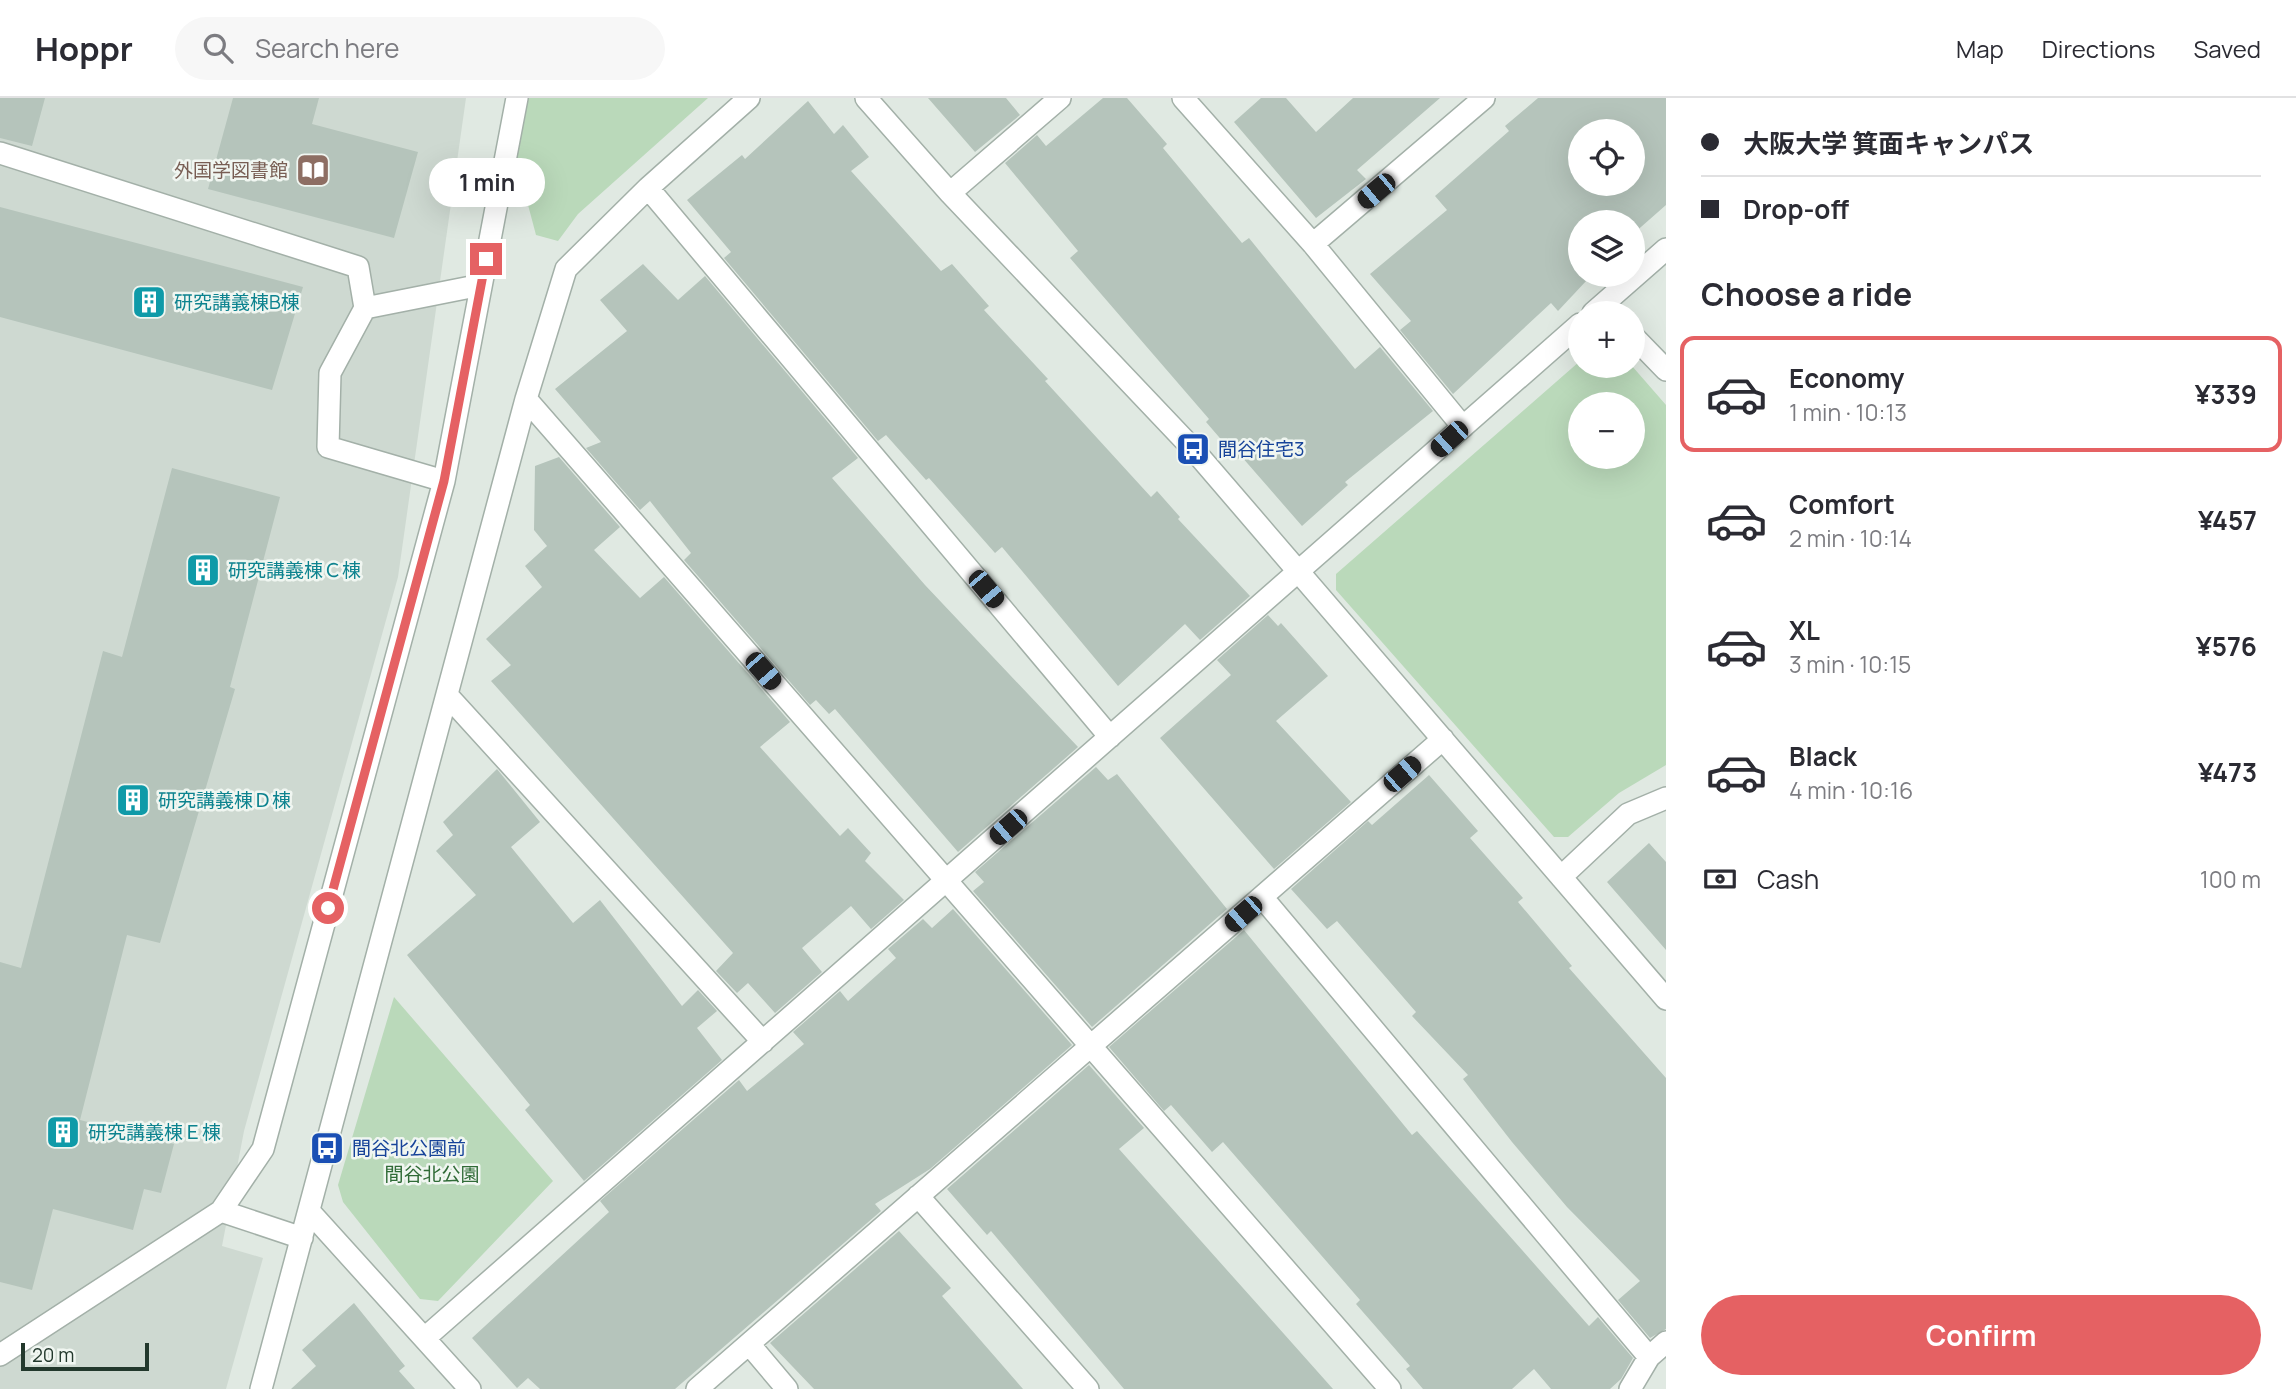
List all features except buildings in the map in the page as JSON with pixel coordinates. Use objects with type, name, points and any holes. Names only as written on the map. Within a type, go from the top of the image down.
[{"type":"street","points":[[0,1355],[221,1211],[263,1149],[444,481],[517,98]]},
{"type":"street","points":[[261,1389],[526,399],[566,269],[648,188],[749,98]]},
{"type":"street","points":[[866,98],[950,193],[1193,449],[1666,999]]},
{"type":"street","points":[[950,193],[1060,98]]},
{"type":"street","points":[[1183,98],[1313,244],[1463,426]]},
{"type":"street","points":[[1313,244],[1480,99]]},
{"type":"street","points":[[0,153],[358,267],[365,308],[330,373],[328,447],[444,481]]},
{"type":"street","points":[[648,188],[1110,737]]},
{"type":"street","points":[[1611,301],[1666,249]]},
{"type":"street","points":[[365,308],[481,285]]},
{"type":"street","points":[[426,1337],[1568,334]]},
{"type":"street","points":[[1645,348],[1666,370]]},
{"type":"street","points":[[526,399],[1390,1389]]},
{"type":"street","points":[[447,695],[763,1042]]},
{"type":"street","points":[[697,1389],[1443,739]]},
{"type":"street","points":[[1561,877],[1628,814],[1666,797]]},
{"type":"street","points":[[1262,897],[1649,1357]]},
{"type":"street","points":[[918,1196],[1088,1389]]},
{"type":"street","points":[[221,1211],[302,1238]]},
{"type":"street","points":[[309,1211],[426,1337],[470,1389]]},
{"type":"street","points":[[1630,1389],[1649,1357],[1666,1342]]},
{"type":"street","points":[[749,1344],[787,1389]]},
{"type":"shaded area","points":[[0,98],[466,98],[398,577],[244,1131],[222,1246],[263,1258],[226,1389],[0,1389]]},
{"type":"green space","points":[[526,98],[708,98],[578,214],[558,241],[536,235],[514,152]]},
{"type":"green space","points":[[1568,371],[1568,378],[1642,378],[1666,405],[1666,765],[1619,793],[1568,837],[1554,837],[1336,590],[1336,574]]},
{"type":"green space","name":"間谷北公園","points":[[394,997],[553,1181],[438,1301],[420,1299],[343,1202],[338,1185]]},
{"type":"place","name":"外国学図書館","points":[[313,170]]},
{"type":"place","name":"研究講義棟B棟","points":[[149,302]]},
{"type":"place","name":"間谷住宅3","points":[[1193,449]]},
{"type":"place","name":"研究講義棟Ｃ棟","points":[[203,570]]},
{"type":"place","name":"研究講義棟Ｄ棟","points":[[133,800]]},
{"type":"place","name":"研究講義棟Ｅ棟","points":[[63,1132]]},
{"type":"place","name":"間谷北公園前","points":[[327,1148]]},
{"type":"route","points":[[328,908],[444,481],[486,259]]}]
